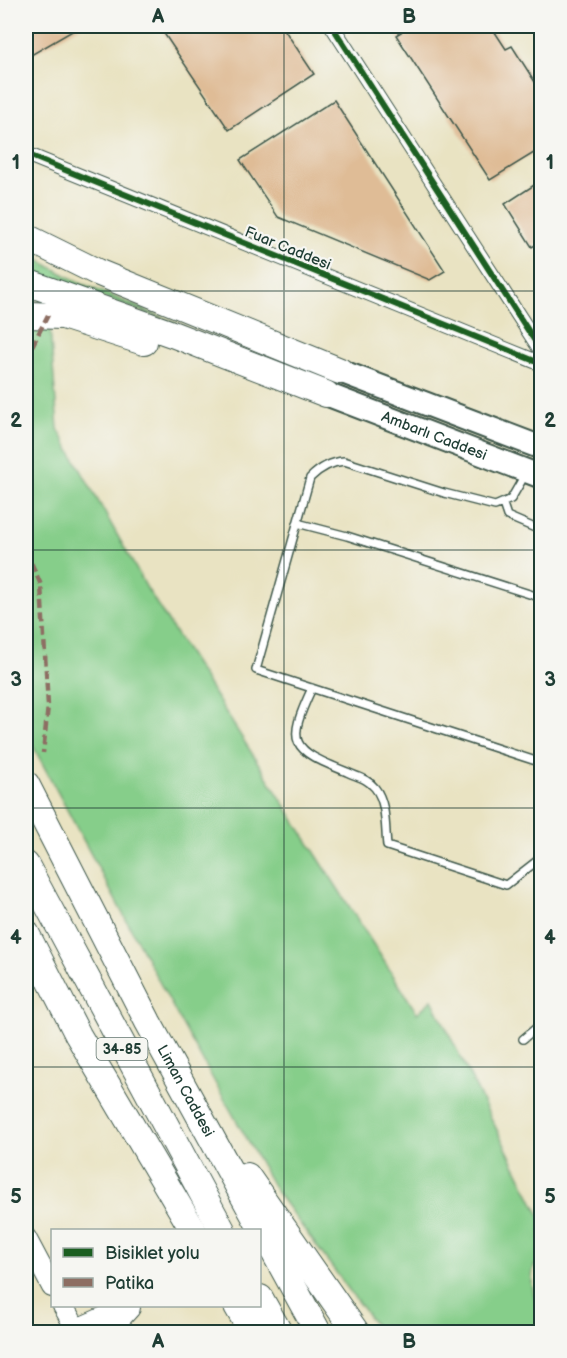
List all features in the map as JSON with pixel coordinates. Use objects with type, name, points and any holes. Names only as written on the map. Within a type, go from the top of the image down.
[{"type":"highway","points":[[26,237],[97,272],[340,371]]},
{"type":"highway","points":[[26,282],[172,334],[326,394]]},
{"type":"highway","points":[[26,315],[63,316],[326,394]]},
{"type":"highway","name":"Liman Caddesi","points":[[26,784],[148,1022],[318,1332]]},
{"type":"highway","name":"34-85","points":[[26,865],[221,1229]]},
{"type":"highway","points":[[26,933],[78,1035],[192,1229]]},
{"type":"highway","points":[[148,1022],[243,1170],[351,1326]]},
{"type":"highway","points":[[261,1300],[279,1332]]},
{"type":"highway","points":[[238,1307],[252,1332]]},
{"type":"main road","name":"Ambarlı Caddesi","points":[[340,371],[542,448]]},
{"type":"main road","name":"Ambarlı Caddesi","points":[[326,394],[534,474]]},
{"type":"street","points":[[332,26],[542,352]]},
{"type":"street","name":"Fuar Caddesi","points":[[26,154],[542,364]]},
{"type":"street","points":[[26,1238],[51,1285]]},
{"type":"street","points":[[64,1307],[74,1331],[127,1307]]},
{"type":"street","points":[[108,1332],[129,1307]]},
{"type":"lane","points":[[534,474],[515,495],[503,504],[495,506],[344,461],[323,467],[310,478],[256,670],[542,763]]},
{"type":"lane","points":[[503,504],[507,516],[542,531]]},
{"type":"lane","points":[[297,523],[347,536],[542,598]]},
{"type":"lane","points":[[312,688],[296,723],[301,747],[310,757],[364,778],[375,788],[382,802],[387,846],[506,885],[542,857]]},
{"type":"lane","points":[[523,1039],[542,1023]]},
{"type":"green space","points":[[26,253],[78,282],[185,327],[26,270]]},
{"type":"green space","points":[[26,325],[50,329],[58,429],[148,590],[417,1013],[432,1000],[541,1218],[541,1261],[534,1266],[532,1283],[541,1332],[380,1332],[276,1191],[177,1015],[26,733]]},
{"type":"building","points":[[26,26],[81,26],[26,58]]},
{"type":"building","points":[[159,26],[282,26],[314,74],[229,130]]},
{"type":"building","points":[[411,26],[491,26],[506,49],[512,46],[542,93],[542,148],[490,180],[396,35]]},
{"type":"building","points":[[334,100],[445,271],[430,280],[278,217],[240,160]]},
{"type":"building","points":[[542,180],[542,241],[532,247],[505,204]]},
{"type":"marked path","points":[[26,358],[48,315]]},
{"type":"marked path","points":[[26,551],[41,585],[48,706],[43,753]]},
{"type":"cycle path","points":[[332,26],[542,352]]},
{"type":"cycle path","points":[[26,154],[542,364]]}]
